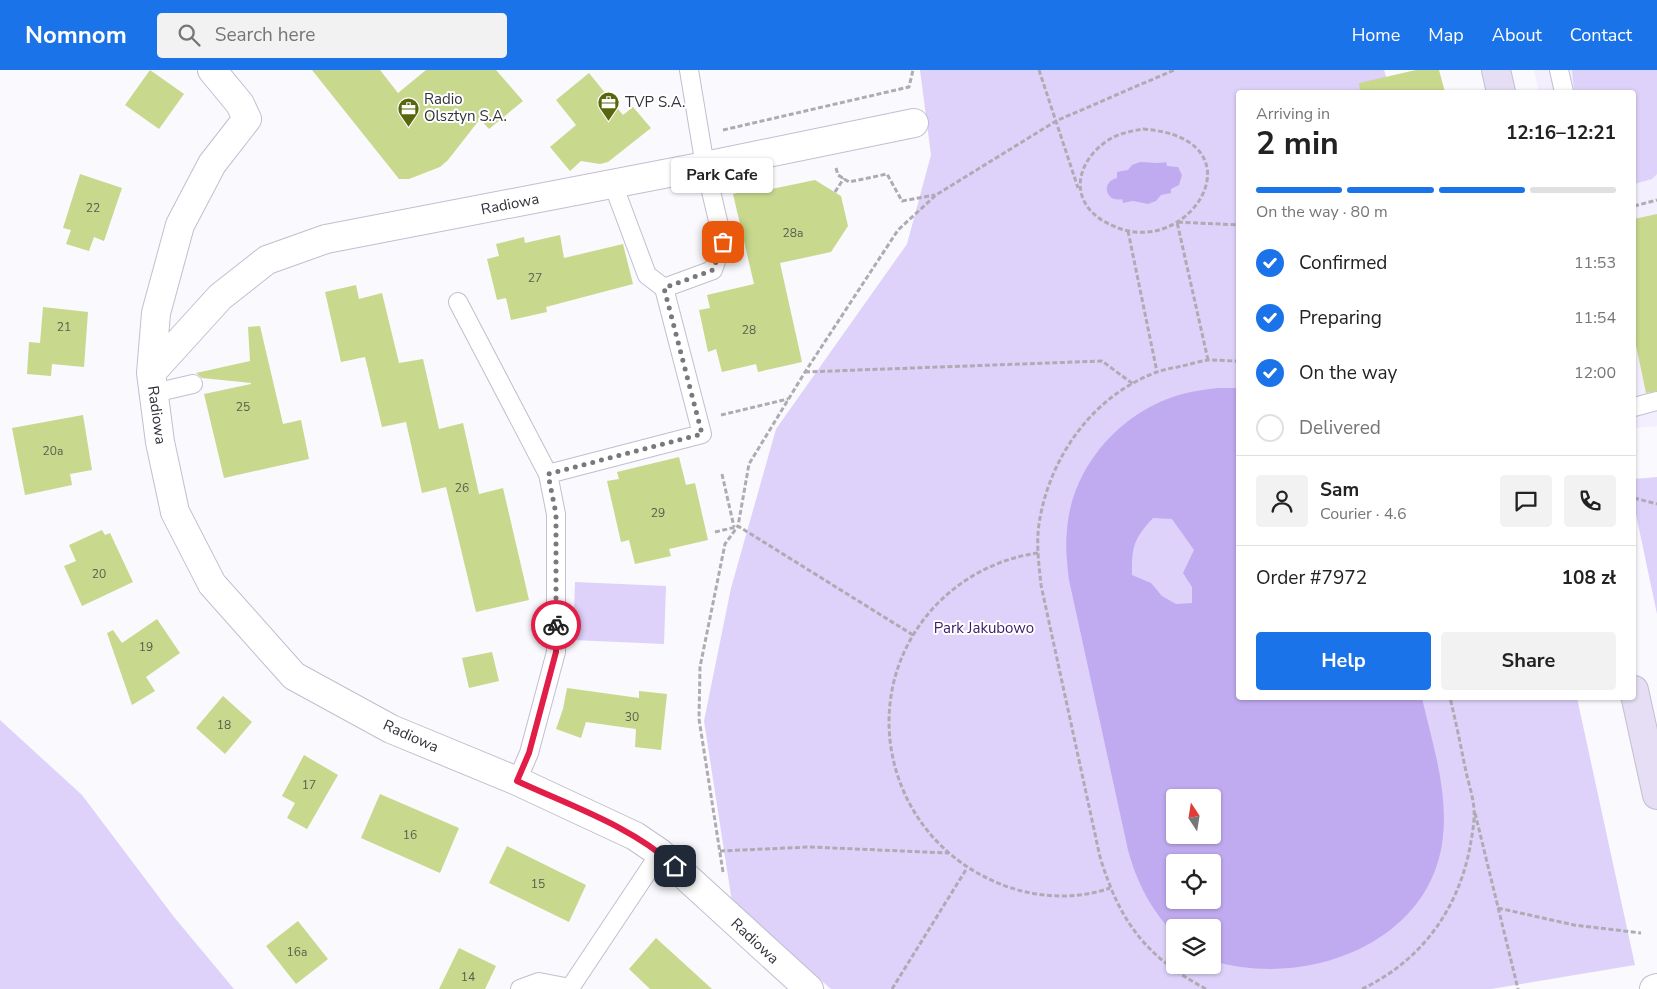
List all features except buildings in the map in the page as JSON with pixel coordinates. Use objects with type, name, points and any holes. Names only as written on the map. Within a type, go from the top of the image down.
[{"type":"main road","points":[[1496,70],[1501,90]]},
{"type":"main road","points":[[1636,699],[1657,795]]},
{"type":"street","name":"Radiowa","points":[[212,70],[240,104],[247,119],[212,164],[180,225],[156,312],[152,383],[160,442],[176,512],[212,584],[294,676],[391,728],[517,781],[635,836],[660,853],[809,989]]},
{"type":"street","name":"Radiowa","points":[[152,383],[220,297],[267,260],[326,239],[705,166],[914,123]]},
{"type":"lane","points":[[664,288],[713,270],[723,242],[705,166],[688,70]]},
{"type":"lane","points":[[1559,70],[1564,90]]},
{"type":"lane","points":[[548,474],[702,434],[664,288],[647,275],[613,184]]},
{"type":"lane","points":[[458,302],[548,474],[556,514],[556,652],[529,753],[517,781]]},
{"type":"lane","points":[[152,383],[193,384]]},
{"type":"lane","points":[[1636,406],[1657,400]]},
{"type":"lane","points":[[520,989],[539,982],[570,988],[660,853]]},
{"type":"path","points":[[700,136],[909,88],[913,70]]},
{"type":"path","points":[[1039,70],[1079,191],[1084,205],[1097,217],[1112,226],[1128,231],[1145,232],[1162,229],[1178,222],[1191,211],[1201,197],[1208,182],[1208,168],[1203,155],[1176,135],[1160,130],[1143,129],[1126,132],[1110,139],[1097,150],[1087,163],[1080,179],[1079,191]]},
{"type":"path","points":[[724,877],[699,718],[700,667],[725,544],[736,527],[750,464],[804,372],[898,230],[936,195],[1056,121],[1174,70]]},
{"type":"path","points":[[834,159],[838,175],[849,182],[887,174],[902,201],[936,195]]},
{"type":"path","points":[[835,192],[844,178]]},
{"type":"path","points":[[1636,205],[1657,200]]},
{"type":"path","points":[[1178,222],[1236,225]]},
{"type":"path","points":[[1178,222],[1208,360]]},
{"type":"path","points":[[1128,231],[1157,372]]},
{"type":"path","points":[[1206,989],[1181,976],[1158,958],[1138,936],[1121,912],[1110,888],[1100,857],[1041,585],[1038,553],[1039,526],[1044,497],[1054,470],[1068,444],[1108,400],[1157,372],[1208,360],[1236,360]]},
{"type":"path","points":[[804,372],[1102,361],[1133,384]]},
{"type":"path","points":[[721,416],[788,398]]},
{"type":"path","points":[[722,474],[736,527],[913,635]]},
{"type":"path","points":[[1636,499],[1657,504]]},
{"type":"path","points":[[714,532],[736,527]]},
{"type":"path","points":[[1038,553],[998,563],[973,575],[949,592],[929,612],[913,635],[900,661],[892,688],[889,716],[890,745],[896,774],[906,800],[921,824],[948,853],[967,868],[986,879],[1013,889],[1041,895],[1069,896],[1098,893],[1110,888]]},
{"type":"path","points":[[1450,700],[1474,810],[1518,989]]},
{"type":"path","points":[[1362,989],[1378,982],[1402,966],[1424,945],[1442,922],[1456,896],[1466,869],[1474,810]]},
{"type":"path","points":[[720,851],[810,847],[948,853]]},
{"type":"path","points":[[892,989],[967,868]]},
{"type":"path","points":[[1498,908],[1574,926],[1641,933]]},
{"type":"shaded area","points":[[1534,70],[1657,70],[1657,426],[1636,428],[1636,90],[1539,90]]},
{"type":"shaded area","points":[[1140,162],[1166,162],[1167,166],[1178,167],[1182,175],[1179,185],[1171,189],[1171,193],[1161,195],[1156,201],[1148,204],[1133,201],[1123,203],[1122,199],[1112,198],[1107,192],[1107,187],[1112,180],[1117,178],[1117,172],[1128,170],[1132,165]]},
{"type":"shaded area","points":[[1218,388],[1236,388],[1236,700],[1422,700],[1434,749],[1443,801],[1443,836],[1434,873],[1416,904],[1391,930],[1360,949],[1325,962],[1288,968],[1250,968],[1221,963],[1221,919],[1166,919],[1166,926],[1140,885],[1128,850],[1069,580],[1066,543],[1067,530],[1070,508],[1077,487],[1099,449],[1131,419],[1150,407],[1182,394]],"holes":[[[1153,518],[1172,519],[1194,550],[1183,573],[1192,587],[1192,603],[1176,604],[1162,596],[1151,583],[1132,575],[1132,557],[1135,544],[1141,532]]]},
{"type":"green space","name":"Park Jakubowo","points":[[920,70],[1384,70],[1390,90],[1236,90],[1236,700],[1577,700],[1635,965],[1491,989],[831,989],[732,902],[704,721],[731,588],[776,429],[907,244],[931,155]]},
{"type":"green space","points":[[1572,70],[1657,70],[1657,174],[1652,179],[1636,183],[1636,90],[1574,90]]},
{"type":"green space","points":[[1657,477],[1657,614],[1636,514],[1636,479]]},
{"type":"green space","points":[[575,582],[666,586],[664,644],[573,640]]},
{"type":"green space","points":[[0,720],[82,795],[174,917],[234,989],[0,989]]},
{"type":"way so far","points":[[556,625],[556,514],[548,474],[702,434],[664,288],[713,270],[723,242]]},
{"type":"place","name":"TVP S.A.","points":[[609,121]]},
{"type":"place","name":"Radio Olsztyn S.A.","points":[[408,127]]},
{"type":"place","name":"Park Cafe","points":[[723,242]]},
{"type":"route","points":[[556,625],[556,652],[529,753],[517,781],[635,836],[675,866]]}]
